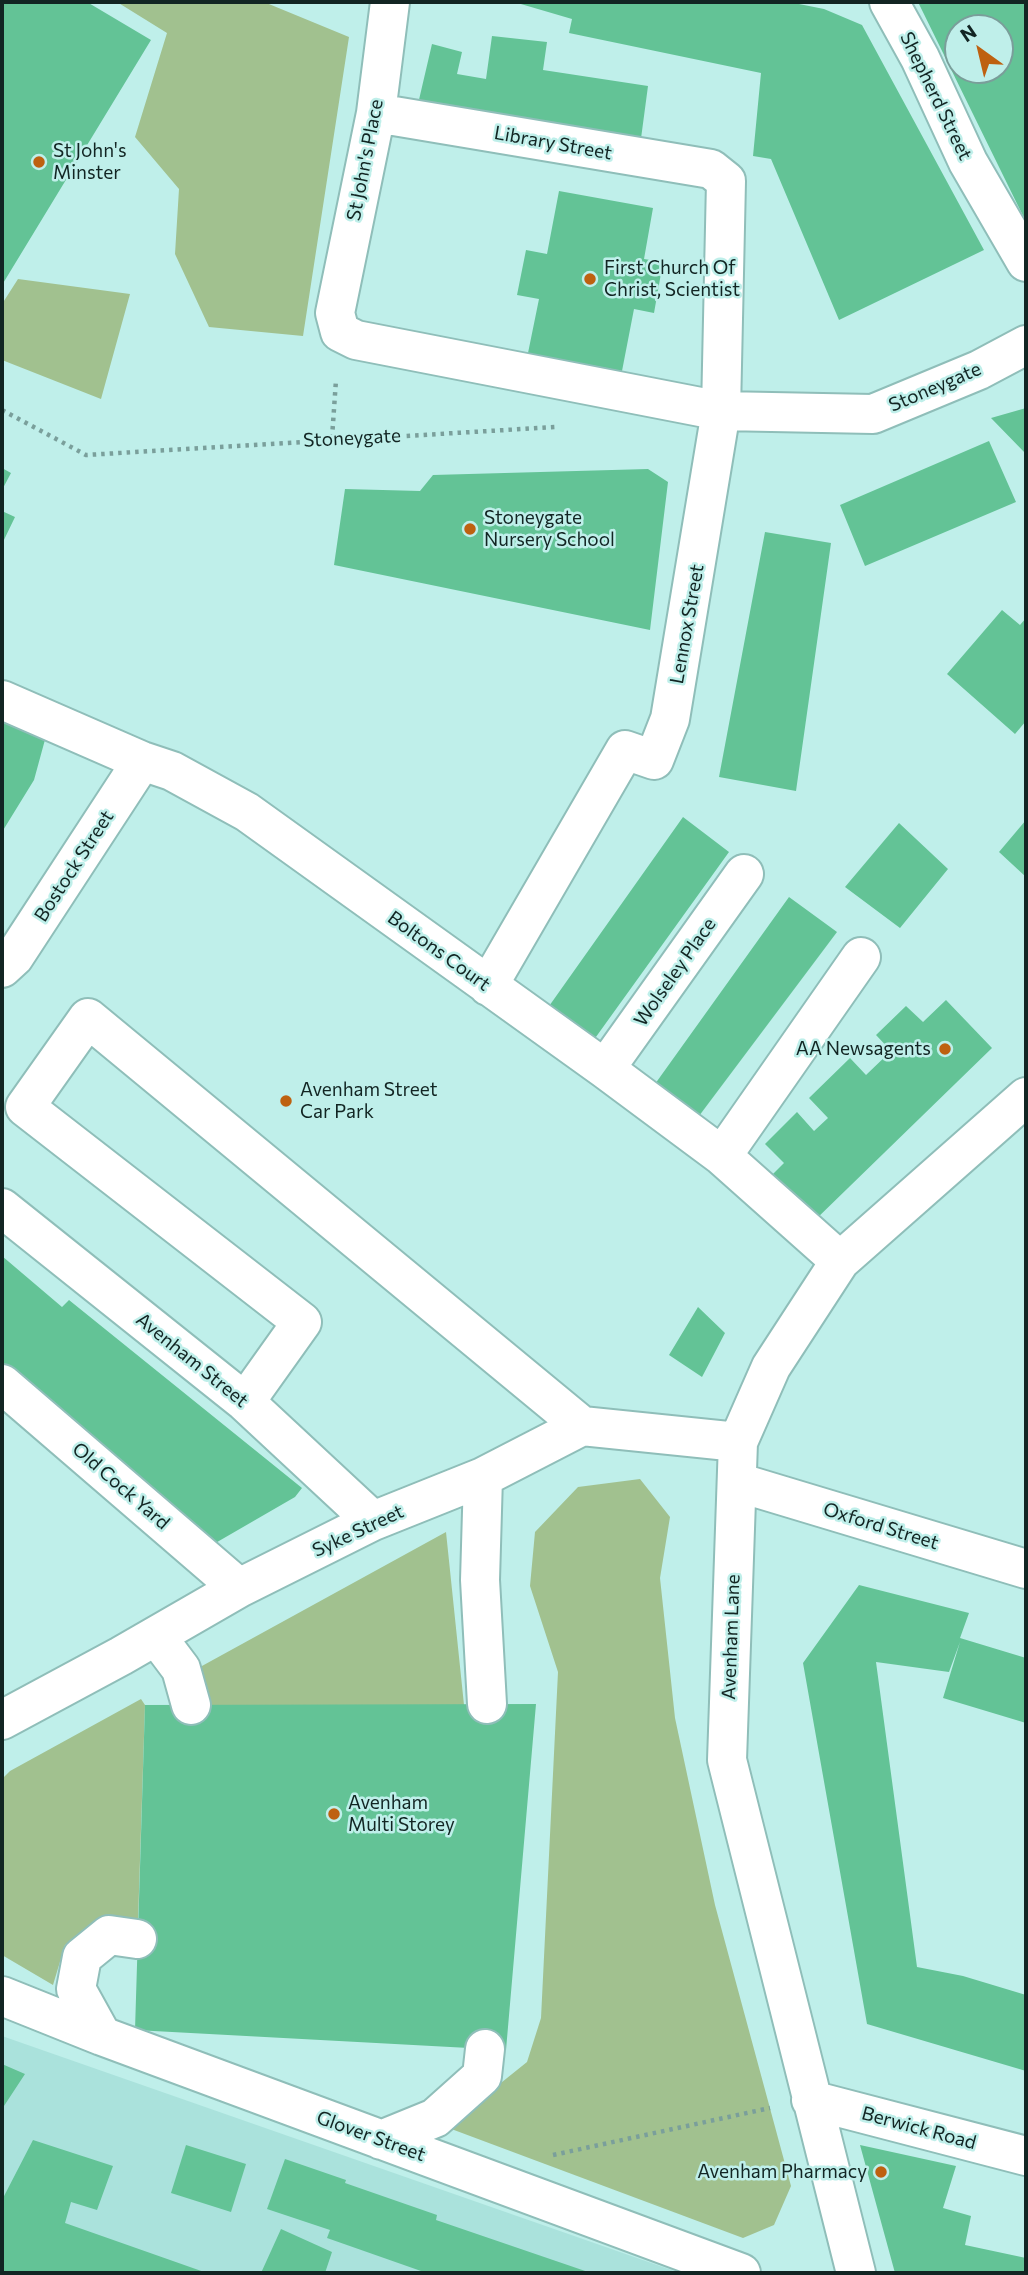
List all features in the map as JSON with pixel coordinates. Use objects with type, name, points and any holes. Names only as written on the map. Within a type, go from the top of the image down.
[{"type":"street","name":"Shepherd Street","points":[[888,2],[920,58],[968,162],[1026,262]]},
{"type":"street","name":"St John's Place","points":[[340,332],[335,313],[376,113],[381,4]]},
{"type":"street","name":"Library Street","points":[[376,113],[710,169],[726,181]]},
{"type":"street","name":"Lennox Street","points":[[488,986],[612,769],[625,750],[654,760],[670,719],[720,411],[726,181]]},
{"type":"street","name":"Stoneygate","points":[[340,332],[356,340],[720,411],[873,414],[979,370],[1026,345]]},
{"type":"street","name":"Boltons Court","points":[[2,700],[142,761],[172,771],[247,811],[723,1156],[840,1261]]},
{"type":"street","name":"Bostock Street","points":[[3,964],[14,957],[142,761]]},
{"type":"street","name":"Wolseley Place","points":[[605,1069],[744,874]]},
{"type":"street","points":[[723,1156],[861,957]]},
{"type":"street","points":[[245,1402],[302,1322],[25,1107],[88,1018],[582,1426],[738,1442]]},
{"type":"street","name":"Avenham Lane","points":[[856,2273],[727,1760],[738,1442],[771,1367],[840,1261],[1026,1097]]},
{"type":"street","name":"Avenham Street","points":[[2,1208],[245,1402],[373,1521]]},
{"type":"street","name":"Old Cock Yard","points":[[2,1384],[239,1588]]},
{"type":"street","name":"Syke Street","points":[[2,1720],[156,1637],[239,1588],[373,1521],[483,1478],[582,1426]]},
{"type":"street","points":[[483,1478],[480,1580],[487,1704]]},
{"type":"street","name":"Oxford Street","points":[[737,1482],[1026,1569]]},
{"type":"street","points":[[156,1637],[181,1669],[191,1705]]},
{"type":"street","points":[[102,2036],[76,1989],[82,1957],[109,1935],[137,1939]]},
{"type":"street","name":"Glover Street","points":[[2,1996],[102,2036],[741,2273]]},
{"type":"street","points":[[381,2140],[435,2118],[482,2076],[485,2049]]},
{"type":"street","name":"Berwick Road","points":[[811,2100],[1026,2156]]},
{"type":"path","points":[[332,439],[340,332]]},
{"type":"path","name":"Stoneygate","points":[[2,410],[86,455],[565,426]]},
{"type":"path","points":[[552,2155],[811,2100]]},
{"type":"shaded area","points":[[117,2],[264,2],[349,37],[303,336],[209,327],[175,254],[179,189],[135,137],[167,33]]},
{"type":"shaded area","points":[[18,279],[130,294],[101,399],[2,360],[2,304]]},
{"type":"shaded area","points":[[640,1479],[670,1517],[660,1578],[675,1718],[715,1905],[791,2186],[774,2225],[743,2238],[446,2127],[527,2062],[541,2018],[558,1672],[530,1586],[535,1532],[578,1487]]},
{"type":"shaded area","points":[[446,1532],[464,1705],[200,1706],[191,1672]]},
{"type":"shaded area","points":[[141,1699],[145,1705],[138,1922],[98,1919],[65,1945],[53,1985],[2,1955],[2,1779],[10,1771]]},
{"type":"shaded area","points":[[2,2036],[680,2273],[2,2273]]},
{"type":"building","name":"St John's Minster","points":[[5,2],[87,2],[151,40],[2,285],[2,8]]},
{"type":"building","points":[[514,2],[789,2],[824,9],[862,25],[984,250],[839,320],[771,159],[753,156],[761,73],[569,33],[572,19]]},
{"type":"building","points":[[918,2],[1026,2],[1026,222],[958,84],[1014,84],[1014,14],[944,14],[944,55]]},
{"type":"building","points":[[492,36],[547,42],[543,70],[648,86],[640,146],[418,104],[432,44],[462,52],[457,74],[486,79]]},
{"type":"building","name":"First Church Of Christ, Scientist","points":[[559,191],[653,208],[644,259],[663,262],[654,313],[634,309],[622,371],[528,353],[539,299],[517,295],[526,250],[547,254]]},
{"type":"building","points":[[1026,408],[1026,454],[991,418]]},
{"type":"building","points":[[989,441],[1016,502],[865,566],[840,505]]},
{"type":"building","points":[[2,468],[11,473],[2,490]]},
{"type":"building","points":[[648,469],[668,482],[650,630],[334,565],[345,489],[420,491],[433,475]]},
{"type":"building","points":[[2,511],[15,517],[2,544]]},
{"type":"building","points":[[765,532],[831,543],[796,791],[719,777]]},
{"type":"building","points":[[1002,610],[1020,625],[1026,618],[1026,721],[1015,734],[947,674]]},
{"type":"building","points":[[2,718],[46,736],[34,780],[2,832]]},
{"type":"building","points":[[683,817],[729,852],[588,1048],[547,1009]]},
{"type":"building","points":[[1026,820],[1026,877],[999,852]]},
{"type":"building","points":[[899,823],[948,869],[900,928],[845,887]]},
{"type":"building","points":[[789,897],[837,932],[693,1124],[650,1091]]},
{"type":"building","points":[[946,1000],[992,1048],[812,1223],[764,1183],[784,1163],[765,1144],[797,1112],[814,1131],[828,1118],[809,1098],[850,1058],[866,1075],[891,1051],[876,1035],[906,1006],[923,1022]]},
{"type":"building","points":[[2,1256],[62,1307],[69,1300],[302,1488],[295,1497],[212,1545],[2,1364]]},
{"type":"building","points":[[698,1307],[725,1333],[702,1377],[669,1355]]},
{"type":"building","points":[[859,1585],[969,1613],[960,1638],[1026,1658],[1026,1723],[943,1698],[960,1642],[949,1672],[876,1662],[917,1967],[963,1976],[1026,1995],[1026,2071],[867,2024],[803,1663]]},
{"type":"building","name":"Avenham Multi Storey","points":[[536,1704],[506,2050],[135,2030],[145,1705]]},
{"type":"building","points":[[2,2064],[25,2074],[2,2109]]},
{"type":"building","points":[[33,2140],[113,2166],[97,2210],[71,2202],[65,2223],[207,2273],[2,2273],[2,2200]]},
{"type":"building","points":[[186,2145],[246,2164],[231,2212],[171,2193]]},
{"type":"building","points":[[860,2145],[956,2166],[943,2208],[971,2216],[965,2245],[1026,2258],[1026,2273],[895,2273]]},
{"type":"building","points":[[285,2159],[437,2215],[436,2220],[591,2273],[420,2273],[421,2271],[327,2238],[330,2230],[267,2209]]},
{"type":"building","points":[[281,2229],[332,2252],[325,2273],[261,2273]]},
{"type":"place","name":"St John's Minster","points":[[39,162]]},
{"type":"place","name":"First Church Of Christ, Scientist","points":[[590,279]]},
{"type":"place","name":"Stoneygate Nursery School","points":[[470,529]]},
{"type":"place","name":"AA Newsagents","points":[[945,1049]]},
{"type":"place","name":"Avenham Street Car Park","points":[[286,1101]]},
{"type":"place","name":"Avenham Multi Storey","points":[[334,1814]]},
{"type":"place","name":"Avenham Pharmacy","points":[[881,2172]]}]
